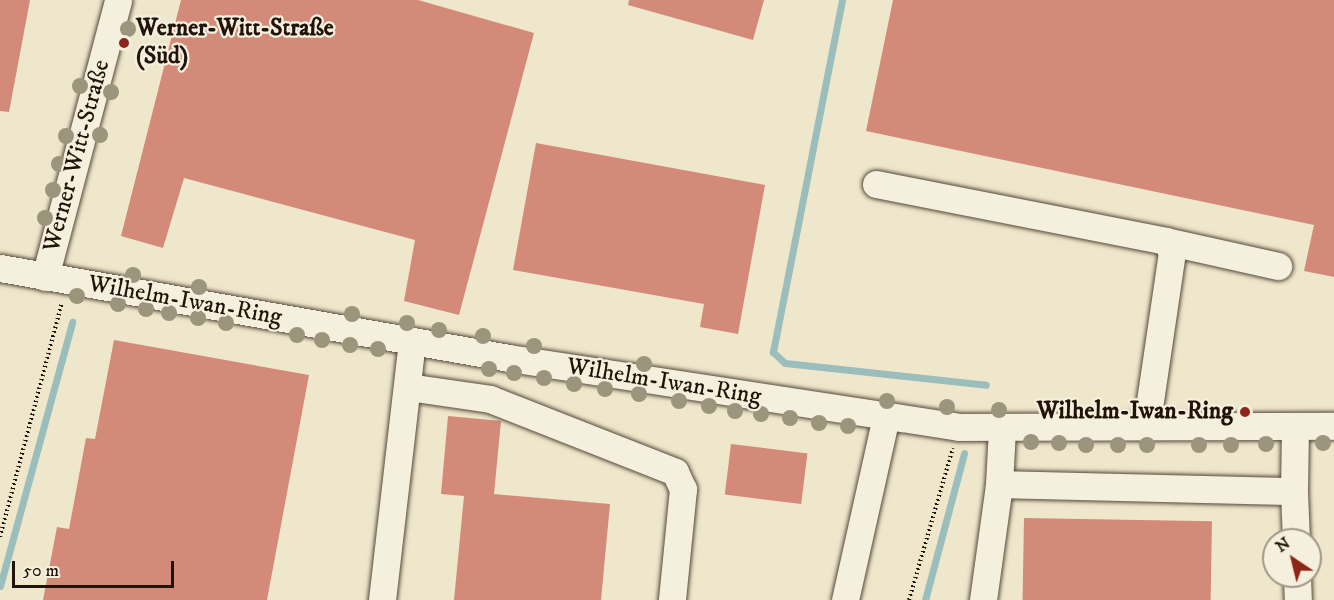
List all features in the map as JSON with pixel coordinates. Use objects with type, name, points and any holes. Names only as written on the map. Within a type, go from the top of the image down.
[{"type":"street","name":"Werner-Witt-Straße","points":[[45,277],[117,0]]},
{"type":"street","points":[[876,184],[1166,241],[1278,266]]},
{"type":"street","points":[[1146,428],[1172,252],[1166,241]]},
{"type":"street","name":"Wilhelm-Iwan-Ring","points":[[0,268],[412,341],[959,427],[1002,429],[1334,426]]},
{"type":"street","points":[[382,600],[412,341]]},
{"type":"street","points":[[408,387],[490,399],[675,472],[683,489],[672,600]]},
{"type":"street","points":[[845,600],[886,416]]},
{"type":"street","points":[[1296,426],[1296,528]]},
{"type":"street","points":[[983,600],[999,484],[1002,429]]},
{"type":"street","points":[[999,484],[1294,491]]},
{"type":"path","points":[[0,537],[59,316]]},
{"type":"path","points":[[909,600],[959,427]]},
{"type":"building","points":[[0,0],[30,0],[9,112],[0,111]]},
{"type":"building","points":[[181,0],[418,0],[534,33],[459,315],[404,301],[415,240],[184,178],[163,248],[121,236]]},
{"type":"building","points":[[629,0],[764,0],[753,40],[628,5]]},
{"type":"building","points":[[893,0],[1334,0],[1334,277],[1304,271],[1314,225],[866,131]]},
{"type":"building","points":[[536,143],[765,185],[738,334],[700,327],[704,304],[513,270]]},
{"type":"building","points":[[114,340],[309,375],[267,600],[43,600],[57,527],[69,529],[86,438],[95,439]]},
{"type":"building","points":[[448,416],[501,421],[494,494],[610,504],[601,600],[454,600],[464,496],[441,494]]},
{"type":"building","points":[[731,444],[807,453],[801,504],[725,495]]},
{"type":"building","points":[[1024,518],[1212,521],[1211,600],[1023,600]]},
{"type":"waterway","points":[[842,0],[773,352],[785,363],[986,385]]},
{"type":"waterway","points":[[0,586],[72,322]]},
{"type":"waterway","points":[[925,600],[964,453]]},
{"type":"place","name":"Werner-Witt-Straße (Süd)","points":[[124,43]]},
{"type":"place","name":"Wilhelm-Iwan-Ring","points":[[1245,412]]}]
